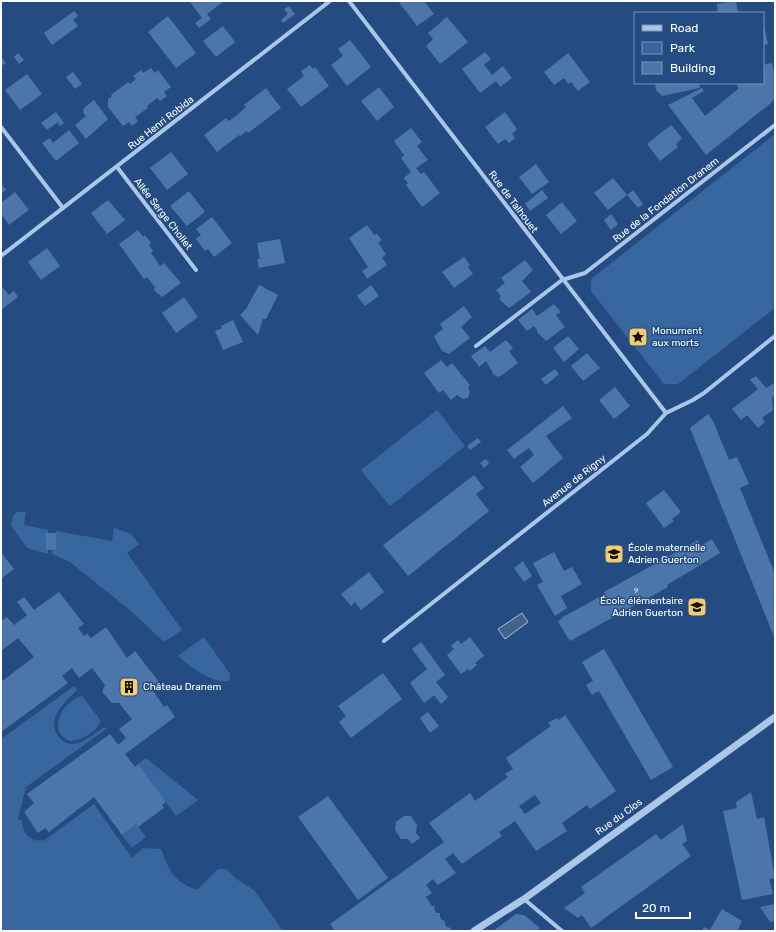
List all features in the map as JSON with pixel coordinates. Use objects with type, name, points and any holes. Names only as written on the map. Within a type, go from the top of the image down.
[{"type":"street","name":"Rue Henri Robida","points":[[1,256],[330,1]]},
{"type":"street","name":"Rue de Talhouet","points":[[349,1],[562,280],[666,413]]},
{"type":"street","name":"Rue de la Fondation Dranem","points":[[476,346],[562,280],[585,272],[775,125]]},
{"type":"street","points":[[1,127],[63,208]]},
{"type":"street","name":"Allée Serge Chollet","points":[[117,167],[196,270]]},
{"type":"street","name":"Avenue de Rigny","points":[[384,641],[647,434],[666,413],[704,393],[775,336]]},
{"type":"street","name":"Rue du Clos","points":[[474,931],[524,898],[775,717]]},
{"type":"street","points":[[524,898],[562,931]]},
{"type":"green space","points":[[775,134],[775,308],[678,384],[664,384],[591,291],[591,279]]},
{"type":"green space","points":[[437,410],[465,446],[390,506],[361,470]]},
{"type":"green space","points":[[17,512],[26,512],[24,525],[48,530],[48,533],[45,533],[46,550],[48,550],[48,554],[27,548],[11,525],[13,516]]},
{"type":"green space","points":[[114,528],[131,534],[139,544],[127,553],[182,630],[164,642],[131,611],[70,562],[52,554],[52,550],[56,550],[56,531],[112,541]]},
{"type":"green space","points":[[204,637],[230,674],[230,680],[222,681],[208,677],[188,665],[178,656]]},
{"type":"green space","points":[[74,686],[77,690],[61,706],[55,719],[54,726],[61,739],[67,743],[76,744],[82,742],[105,727],[106,729],[26,787],[18,819],[22,821],[26,834],[31,839],[40,841],[45,840],[94,804],[132,858],[143,848],[161,849],[173,875],[189,887],[197,890],[218,869],[226,869],[238,880],[254,890],[283,931],[1,931],[1,737],[4,737]]},
{"type":"green space","points":[[82,696],[101,721],[96,729],[88,735],[70,741],[63,736],[59,730],[58,723],[60,716],[69,703]]},
{"type":"green space","points":[[146,758],[198,800],[176,816],[138,764]]},
{"type":"green space","points":[[136,824],[146,837],[132,848],[122,835]]},
{"type":"shaded area","points":[[522,613],[528,622],[505,639],[498,629]]},
{"type":"building","points":[[189,1],[224,1],[207,14],[211,19],[199,28],[195,23],[202,18]]},
{"type":"building","points":[[398,1],[424,1],[434,14],[417,26]]},
{"type":"building","points":[[736,1],[738,12],[718,12],[717,4]]},
{"type":"building","points":[[289,6],[295,14],[283,23],[281,20],[288,14],[284,9]]},
{"type":"building","points":[[74,11],[78,16],[73,20],[78,26],[52,45],[44,33]]},
{"type":"building","points":[[168,16],[196,53],[176,68],[148,32]]},
{"type":"building","points":[[447,17],[468,42],[440,64],[426,46],[433,39],[428,33]]},
{"type":"building","points":[[223,26],[235,42],[216,57],[203,41]]},
{"type":"building","points":[[764,26],[768,44],[764,45]]},
{"type":"building","points":[[350,40],[371,67],[347,86],[331,65],[343,56],[338,49]]},
{"type":"building","points":[[485,52],[491,59],[484,65],[492,75],[503,66],[512,78],[500,87],[496,81],[480,93],[462,69]]},
{"type":"building","points":[[18,53],[24,60],[19,64],[14,57]]},
{"type":"building","points":[[568,53],[590,82],[578,91],[571,82],[568,84],[564,78],[554,85],[544,72]]},
{"type":"building","points":[[1,57],[6,63],[1,66]]},
{"type":"building","points":[[772,63],[775,76],[775,97],[771,103],[706,155],[668,105],[702,88],[704,91],[692,98],[705,116],[738,89],[737,84],[764,84],[764,65]]},
{"type":"building","points":[[310,65],[313,69],[315,67],[329,86],[301,107],[287,89],[304,76],[301,71]]},
{"type":"building","points":[[151,68],[155,73],[158,70],[171,87],[164,92],[167,96],[160,101],[157,98],[147,106],[148,108],[135,117],[138,121],[132,126],[129,122],[123,126],[108,107],[108,99],[128,82],[130,84],[136,79],[133,76],[141,70],[143,73]]},
{"type":"building","points":[[73,72],[82,84],[75,89],[66,77]]},
{"type":"building","points":[[27,74],[42,94],[20,110],[5,90]]},
{"type":"building","points":[[655,84],[699,84],[700,88],[662,96],[656,90]]},
{"type":"building","points":[[379,87],[394,107],[377,121],[361,101]]},
{"type":"building","points":[[266,88],[281,108],[248,133],[247,131],[240,136],[239,135],[217,152],[204,135],[226,118],[229,121],[236,116],[246,107],[244,105]]},
{"type":"building","points":[[94,100],[108,119],[86,139],[75,125],[86,116],[83,112],[84,108]]},
{"type":"building","points":[[56,112],[64,123],[60,126],[58,122],[47,130],[41,123]]},
{"type":"building","points":[[505,112],[517,129],[512,134],[515,138],[509,143],[505,139],[498,144],[485,127]]},
{"type":"building","points":[[671,125],[682,138],[676,144],[678,147],[660,161],[647,144]]},
{"type":"building","points":[[411,128],[422,142],[417,146],[428,160],[416,168],[421,174],[424,172],[440,193],[422,207],[406,185],[408,183],[404,178],[411,172],[401,158],[404,155],[394,141]]},
{"type":"building","points":[[69,130],[79,143],[56,161],[42,143],[50,138],[53,143]]},
{"type":"building","points":[[171,152],[188,174],[167,190],[150,168]]},
{"type":"building","points":[[536,164],[549,182],[532,194],[519,177]]},
{"type":"building","points":[[613,178],[627,195],[608,210],[594,193]]},
{"type":"building","points":[[1,183],[6,190],[1,194]]},
{"type":"building","points":[[542,190],[548,198],[530,211],[525,204]]},
{"type":"building","points":[[633,190],[643,204],[638,208],[627,195]]},
{"type":"building","points":[[189,191],[205,212],[187,226],[170,206]]},
{"type":"building","points":[[15,192],[29,210],[9,225],[1,214],[1,203]]},
{"type":"building","points":[[108,200],[125,220],[107,234],[91,213]]},
{"type":"building","points":[[562,202],[577,221],[561,234],[546,215]]},
{"type":"building","points":[[611,214],[618,224],[611,230],[604,220]]},
{"type":"building","points":[[212,217],[232,243],[214,257],[208,249],[205,251],[196,239],[201,235],[196,229]]},
{"type":"building","points":[[367,225],[374,235],[377,234],[382,240],[378,243],[386,254],[382,258],[387,265],[367,279],[362,271],[368,267],[349,238]]},
{"type":"building","points":[[138,230],[143,237],[145,235],[151,243],[149,245],[153,251],[151,253],[160,266],[164,263],[181,283],[162,297],[154,290],[155,287],[147,277],[144,279],[119,244]]},
{"type":"building","points":[[280,239],[285,263],[259,268],[257,259],[260,259],[257,243]]},
{"type":"building","points":[[47,248],[60,266],[41,280],[28,262]]},
{"type":"building","points":[[464,257],[470,265],[468,267],[473,274],[454,288],[442,272]]},
{"type":"building","points":[[525,260],[533,270],[522,281],[531,292],[509,308],[499,299],[501,296],[496,290],[505,283],[501,278]]},
{"type":"building","points":[[259,285],[278,295],[266,319],[263,319],[258,335],[240,315],[246,309]]},
{"type":"building","points":[[371,285],[379,296],[365,306],[357,296]]},
{"type":"building","points":[[2,287],[9,295],[14,291],[18,297],[1,310]]},
{"type":"building","points":[[184,297],[198,317],[176,333],[162,313]]},
{"type":"building","points":[[554,304],[561,312],[556,315],[565,327],[546,341],[537,332],[534,326],[527,331],[518,320],[532,309],[537,316]]},
{"type":"building","points":[[464,306],[472,317],[461,327],[470,338],[449,354],[442,351],[434,336],[443,329],[440,324]]},
{"type":"building","points":[[233,320],[243,342],[223,350],[215,331]]},
{"type":"building","points":[[568,336],[579,349],[564,362],[553,348]]},
{"type":"building","points":[[506,340],[513,348],[509,351],[518,363],[499,377],[494,375],[486,361],[479,367],[471,356],[485,346],[490,352]]},
{"type":"building","points":[[587,353],[600,368],[583,381],[571,366]]},
{"type":"building","points":[[441,360],[447,367],[452,363],[470,385],[468,387],[470,392],[468,398],[463,399],[457,395],[451,400],[443,390],[439,393],[424,373]]},
{"type":"building","points":[[555,369],[559,374],[546,385],[541,379]]},
{"type":"building","points":[[756,376],[766,388],[775,383],[775,396],[772,397],[773,410],[762,418],[765,422],[758,428],[747,415],[741,420],[732,409],[758,389],[750,380]]},
{"type":"building","points":[[615,387],[630,406],[614,419],[599,400]]},
{"type":"building","points":[[563,406],[572,418],[546,436],[563,458],[533,483],[520,467],[534,455],[529,448],[514,459],[507,450]]},
{"type":"building","points":[[708,414],[713,421],[729,460],[737,457],[749,484],[740,488],[775,574],[775,639],[690,428]]},
{"type":"building","points":[[478,438],[481,442],[470,450],[467,446]]},
{"type":"building","points":[[486,459],[489,463],[484,468],[480,463]]},
{"type":"building","points":[[474,475],[484,488],[476,494],[489,511],[408,576],[383,545]]},
{"type":"building","points":[[664,490],[681,512],[672,519],[674,521],[664,528],[646,503]]},
{"type":"building","points":[[45,533],[56,533],[56,550],[46,550]]},
{"type":"building","points":[[712,539],[720,553],[667,585],[668,587],[570,641],[558,622],[563,617],[605,594],[604,592],[698,540],[701,546]]},
{"type":"building","points":[[1,552],[14,569],[1,579]]},
{"type":"building","points":[[554,552],[564,571],[572,567],[582,584],[561,596],[567,608],[555,616],[537,585],[543,582],[533,563]]},
{"type":"building","points":[[523,561],[532,576],[524,582],[514,568]]},
{"type":"building","points":[[369,572],[384,592],[361,610],[355,602],[351,606],[341,594]]},
{"type":"building","points":[[59,592],[84,624],[78,628],[84,636],[87,634],[91,638],[106,627],[127,658],[135,651],[159,682],[151,688],[164,707],[167,705],[175,717],[125,754],[135,767],[138,764],[166,802],[162,805],[164,808],[138,827],[136,824],[122,835],[94,797],[49,832],[45,828],[38,833],[24,812],[34,803],[27,794],[110,734],[118,745],[126,738],[119,729],[132,719],[119,703],[112,703],[102,692],[105,685],[92,668],[79,678],[72,668],[62,676],[68,683],[1,732],[1,682],[34,657],[18,638],[1,651],[1,621],[7,617],[14,625],[27,615],[17,602],[24,597],[34,610]]},
{"type":"building","points":[[470,637],[484,656],[475,663],[477,665],[470,671],[468,669],[461,674],[447,655],[454,649],[451,646],[458,640],[461,644]]},
{"type":"building","points":[[421,642],[445,675],[436,682],[448,697],[441,704],[434,695],[424,703],[410,683],[427,669],[412,649]]},
{"type":"building","points":[[604,649],[673,767],[651,780],[599,691],[592,695],[586,685],[593,681],[582,662]]},
{"type":"building","points":[[383,673],[402,699],[351,738],[339,722],[346,716],[338,706]]},
{"type":"building","points":[[428,712],[439,726],[430,733],[420,718]]},
{"type":"building","points":[[565,715],[616,791],[590,809],[587,805],[562,823],[567,831],[536,851],[515,821],[499,832],[502,836],[462,864],[453,853],[445,859],[456,873],[438,885],[433,879],[426,885],[432,893],[426,897],[432,906],[435,906],[434,909],[437,913],[440,913],[440,917],[445,921],[447,927],[451,928],[450,931],[335,931],[330,924],[444,842],[429,823],[470,793],[475,801],[508,777],[505,774],[513,769],[506,758],[551,726],[548,723],[557,718],[559,720]],"holes":[[[535,795],[541,803],[525,814],[519,806]]]},
{"type":"building","points":[[751,792],[757,819],[764,817],[775,878],[769,879],[773,894],[742,900],[723,811],[737,808],[736,802]]},
{"type":"building","points":[[328,796],[388,878],[358,900],[298,817]]},
{"type":"building","points":[[404,816],[411,816],[417,825],[416,833],[420,838],[412,844],[408,839],[401,839],[395,830],[396,822]]},
{"type":"building","points":[[683,824],[687,841],[682,844],[691,856],[591,928],[582,915],[578,918],[564,908],[585,893],[581,887],[656,834],[661,840]]},
{"type":"building","points":[[775,904],[775,921],[770,922],[760,907]]},
{"type":"building","points":[[722,909],[742,921],[737,931],[702,931],[704,927],[710,930]]},
{"type":"building","points":[[516,914],[524,915],[540,928],[536,931],[493,931]]},
{"type":"place","name":"Monument aux morts","points":[[638,337]]},
{"type":"place","name":"École maternelle Adrien Guerton","points":[[614,554]]},
{"type":"place","name":"École élémentaire Adrien Guerton","points":[[697,607]]},
{"type":"place","name":"Château Dranem","points":[[129,687]]}]
